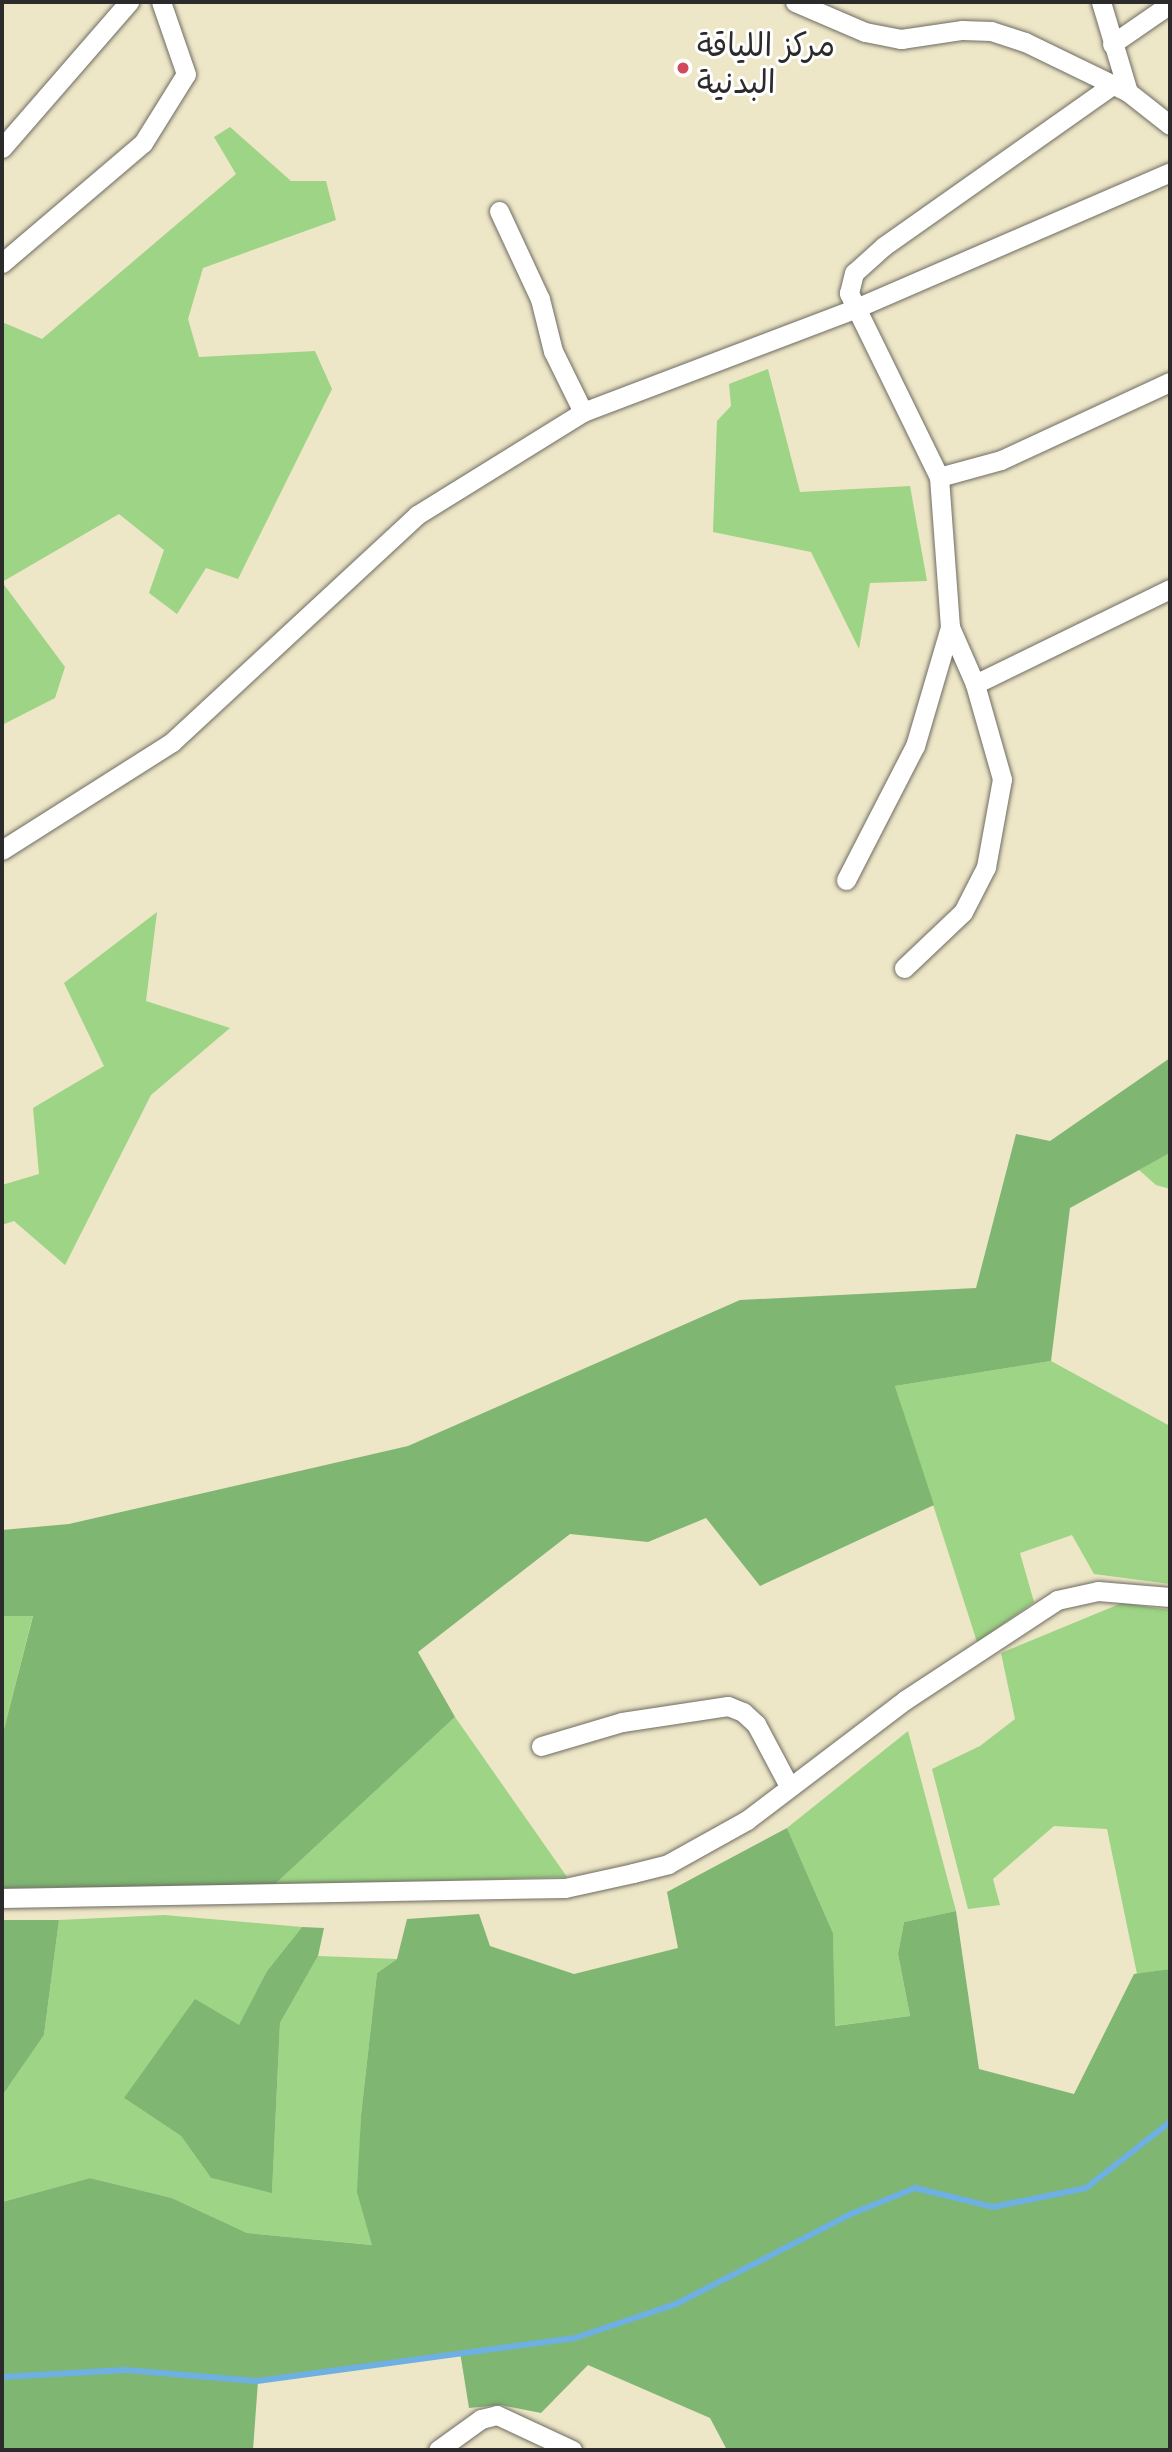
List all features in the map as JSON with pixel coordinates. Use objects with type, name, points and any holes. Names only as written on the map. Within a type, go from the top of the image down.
[{"type":"street","points":[[2,148],[130,2]]},
{"type":"street","points":[[2,263],[143,143],[186,74],[160,2]]},
{"type":"street","points":[[795,2],[865,32],[901,39],[991,30],[1025,42],[1120,88],[1170,125]]},
{"type":"street","points":[[1101,2],[1120,88]]},
{"type":"street","points":[[1112,44],[1170,4]]},
{"type":"street","points":[[904,968],[963,912],[989,855],[1002,779],[975,684],[950,628],[939,477],[854,309],[849,293],[855,272],[884,246],[1120,88]]},
{"type":"street","points":[[2,849],[173,742],[417,515],[583,412],[854,309],[1170,172]]},
{"type":"street","points":[[499,211],[540,299],[553,351],[583,412]]},
{"type":"street","points":[[939,477],[1001,460],[1170,382]]},
{"type":"street","points":[[975,684],[1170,589]]},
{"type":"street","points":[[846,880],[915,746],[950,628]]},
{"type":"street","points":[[2,1898],[565,1888],[668,1864],[747,1820],[905,1700],[1057,1600],[1098,1591],[1170,1597]]},
{"type":"street","points":[[541,1746],[622,1723],[728,1706],[743,1712],[756,1724],[789,1786]]},
{"type":"street","points":[[438,2450],[481,2419],[497,2415],[572,2450]]},
{"type":"green space","points":[[230,127],[291,181],[326,181],[336,220],[203,268],[188,319],[199,357],[315,351],[332,389],[238,579],[206,568],[177,614],[149,593],[164,550],[119,514],[2,582],[2,322],[42,339],[236,174],[214,137]]},
{"type":"green space","points":[[768,369],[800,492],[910,486],[927,581],[870,583],[859,649],[811,552],[713,532],[717,421],[731,406],[729,384]]},
{"type":"green space","points":[[2,582],[65,667],[55,698],[2,725]]},
{"type":"green space","points":[[157,912],[146,1001],[230,1028],[151,1095],[65,1265],[14,1221],[2,1225],[2,1185],[39,1174],[33,1108],[104,1066],[64,983]]},
{"type":"green space","points":[[1170,1058],[1170,1153],[1070,1208],[1051,1361],[895,1386],[934,1505],[760,1586],[706,1518],[648,1542],[570,1534],[418,1652],[455,1717],[273,1886],[2,1888],[2,1737],[33,1616],[2,1616],[2,1530],[69,1524],[408,1446],[740,1300],[976,1288],[1016,1134],[1050,1141]]},
{"type":"green space","points":[[1170,1153],[1170,1189],[1156,1185],[1139,1170]]},
{"type":"green space","points":[[1051,1361],[1170,1426],[1170,1584],[1094,1574],[1072,1535],[1020,1553],[1034,1602],[977,1642],[895,1386]]},
{"type":"green space","points":[[1122,1603],[1170,1610],[1170,1969],[1137,1974],[1107,1829],[1054,1826],[993,1879],[1000,1905],[968,1909],[932,1769],[980,1746],[1015,1719],[1001,1653]]},
{"type":"green space","points":[[33,1615],[2,1737],[2,1616]]},
{"type":"green space","points":[[455,1717],[567,1877],[273,1886]]},
{"type":"green space","points":[[908,1731],[956,1911],[904,1922],[898,1954],[910,2016],[834,2026],[833,1933],[787,1828]]},
{"type":"green space","points":[[787,1828],[833,1933],[835,2026],[910,2016],[898,1954],[904,1922],[956,1911],[979,2069],[1074,2094],[1134,1974],[1170,1969],[1170,2450],[727,2450],[710,2418],[588,2365],[541,2413],[500,2405],[469,2408],[460,2352],[258,2381],[253,2450],[2,2450],[2,2202],[90,2178],[172,2198],[247,2233],[372,2245],[357,2192],[361,2115],[377,1973],[397,1959],[407,1919],[479,1914],[490,1946],[574,1974],[678,1948],[667,1892]]},
{"type":"green space","points":[[164,1915],[302,1927],[267,1971],[239,2026],[124,2098],[181,2136],[211,2178],[272,2192],[280,2023],[318,1956],[397,1959],[377,1973],[361,2115],[358,2192],[373,2245],[247,2233],[172,2198],[90,2178],[2,2202],[2,2096],[44,2035],[59,1920]]},
{"type":"green space","points":[[2,1920],[59,1920],[44,2035],[2,2096]]},
{"type":"green space","points":[[302,1927],[324,1928],[318,1956],[280,2023],[272,2193],[211,2178],[181,2136],[124,2098],[195,1999],[239,2025],[267,1971]]},
{"type":"waterway","points":[[2,2377],[125,2370],[257,2381],[575,2338],[676,2304],[851,2214],[915,2188],[993,2207],[1086,2188],[1170,2122]]},
{"type":"place","name":"مركز اللياقة البدنية","points":[[683,68]]}]
